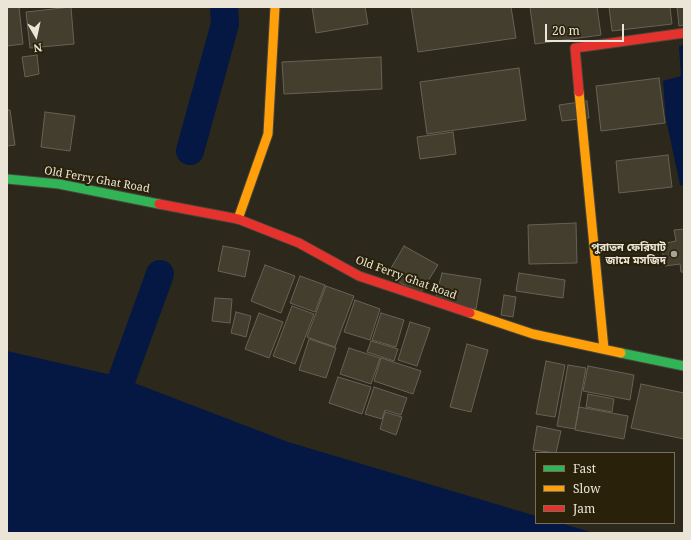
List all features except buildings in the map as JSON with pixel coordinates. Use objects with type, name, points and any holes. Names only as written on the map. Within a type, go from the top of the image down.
[{"type":"street","points":[[238,218],[268,134],[275,7]]},
{"type":"street","points":[[604,349],[575,48],[684,33]]},
{"type":"street","name":"Old Ferry Ghat Road","points":[[7,179],[59,184],[238,218],[299,243],[358,276],[533,334],[684,366]]},
{"type":"water","points":[[684,45],[684,186],[680,185],[666,119],[663,81],[681,76],[679,46]]},
{"type":"water","points":[[7,351],[116,376],[288,442],[535,516],[535,524],[563,524],[594,533],[7,533]]},
{"type":"waterway","points":[[190,151],[225,24],[224,7]]},
{"type":"waterway","points":[[109,414],[160,274]]},
{"type":"traffic: fast","points":[[7,179],[59,184],[159,204]]},
{"type":"traffic: fast","points":[[621,353],[684,366]]},
{"type":"traffic: slow","points":[[238,219],[268,134],[275,7]]},
{"type":"traffic: slow","points":[[579,92],[604,349]]},
{"type":"traffic: slow","points":[[470,313],[533,334],[621,353]]},
{"type":"traffic: jam","points":[[579,92],[575,48],[684,33]]},
{"type":"traffic: jam","points":[[159,204],[238,219],[299,243],[359,276],[470,313]]},
{"type":"place","name":"পুরাতন ফেরিঘাট জামে মসজিদ","points":[[674,254]]}]
